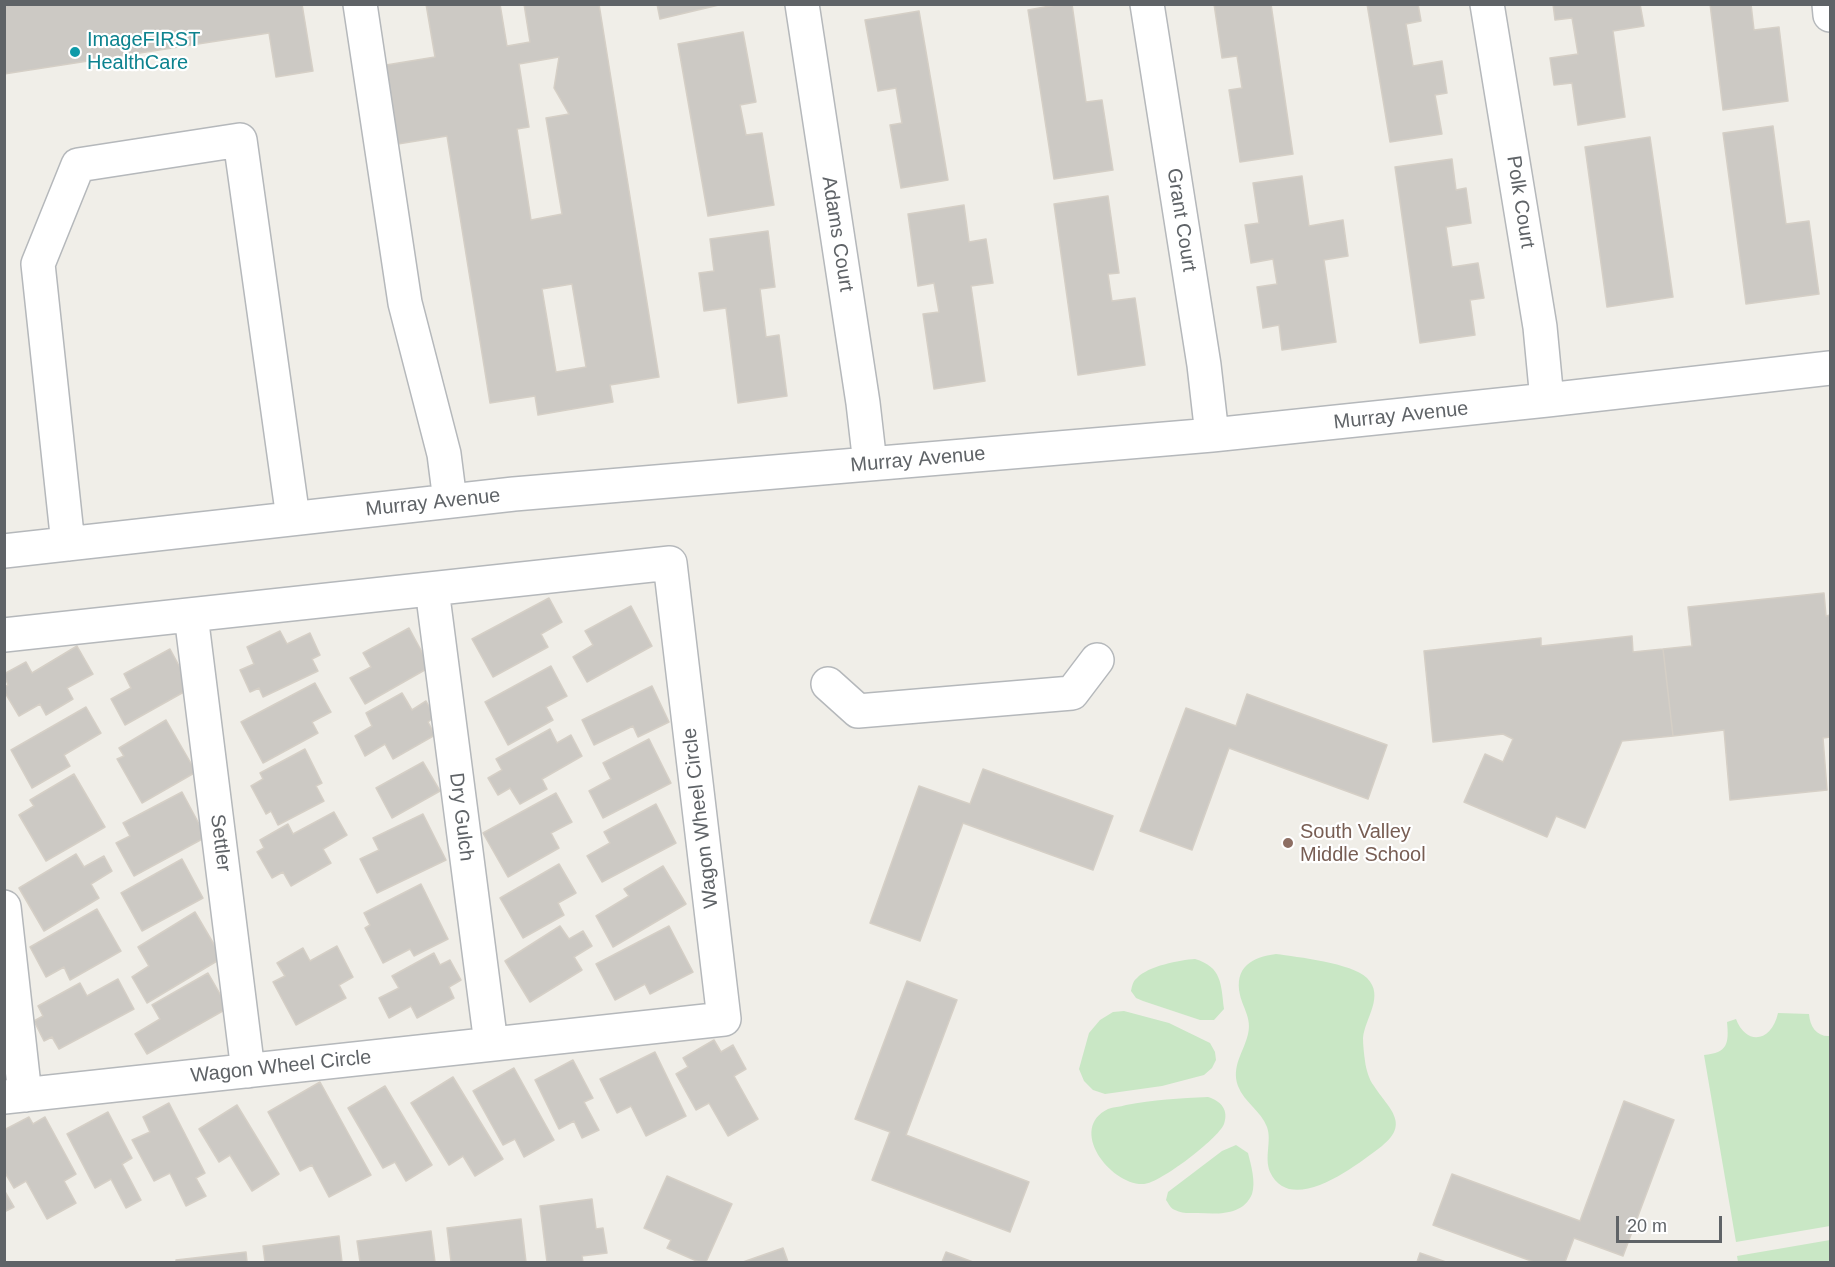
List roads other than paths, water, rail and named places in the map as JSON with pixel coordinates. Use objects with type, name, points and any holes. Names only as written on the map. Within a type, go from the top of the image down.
[{"type":"street","points":[[360,4],[405,303],[444,454],[450,501]]},
{"type":"street","name":"Adams Court","points":[[802,4],[863,403],[870,464]]},
{"type":"street","name":"Grant Court","points":[[1147,4],[1204,364],[1212,435]]},
{"type":"street","name":"Polk Court","points":[[1487,4],[1540,327],[1548,400]]},
{"type":"street","points":[[1829,4],[1830,15]]},
{"type":"street","points":[[68,544],[38,264],[78,165],[240,140],[293,518]]},
{"type":"street","name":"Murray Avenue","points":[[4,551],[450,501],[1212,435],[1830,368]]},
{"type":"street","name":"Wagon Wheel Circle","points":[[4,635],[670,563],[724,1019],[15,1096]]},
{"type":"street","name":"Dry Gulch","points":[[432,589],[490,1044]]},
{"type":"street","name":"Settler","points":[[191,615],[248,1071]]},
{"type":"street","points":[[828,684],[858,711],[1072,693],[1097,660]]},
{"type":"street","points":[[4,907],[15,1096]]},
{"type":"place","name":"ImageFIRST HealthCare","points":[[75,52]]},
{"type":"place","name":"South Valley Middle School","points":[[1288,843]]}]
